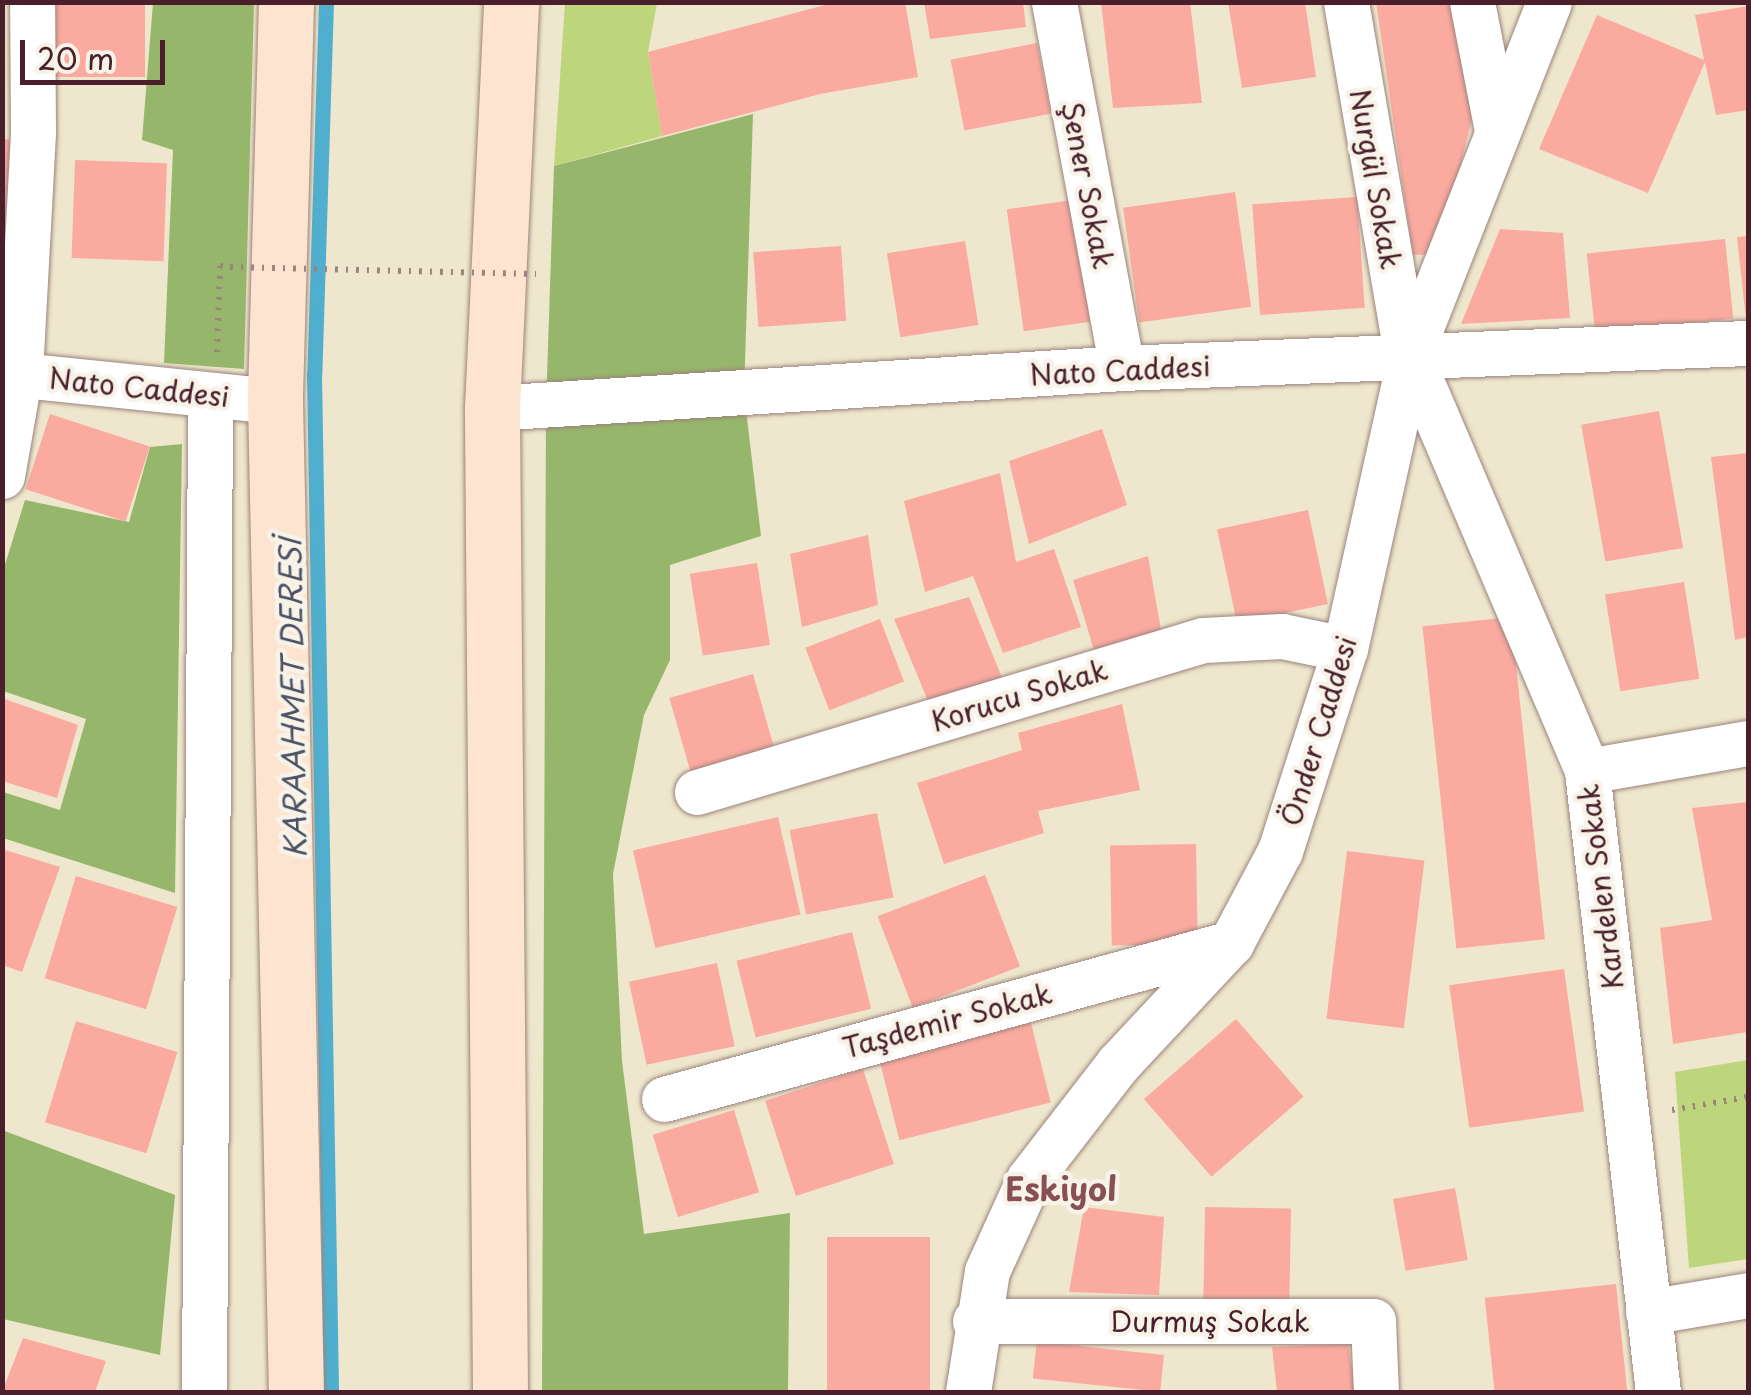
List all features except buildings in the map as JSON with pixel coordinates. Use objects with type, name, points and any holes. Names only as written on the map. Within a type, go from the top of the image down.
[{"type":"street","points":[[2,476],[32,149],[32,2]]},
{"type":"street","points":[[286,2],[276,400],[296,1392]]},
{"type":"street","points":[[500,1392],[492,408],[511,2]]},
{"type":"street","name":"Şener Sokak","points":[[1054,2],[1122,368]]},
{"type":"street","name":"Nurgül Sokak","points":[[1346,2],[1410,355]]},
{"type":"street","points":[[1472,2],[1497,131]]},
{"type":"street","name":"Önder Caddesi","points":[[968,1392],[975,1322],[987,1272],[1029,1179],[1118,1064],[1231,942],[1280,850],[1346,650],[1410,355],[1549,2]]},
{"type":"street","name":"Nato Caddesi","points":[[492,408],[1122,368],[1748,343]]},
{"type":"street","name":"Kardelen Sokak","points":[[1410,355],[1588,770],[1658,1392]]},
{"type":"street","name":"Nato Caddesi","points":[[11,373],[213,382],[276,400]]},
{"type":"street","points":[[204,1392],[213,382]]},
{"type":"street","name":"Korucu Sokak","points":[[697,792],[1203,640],[1282,636],[1346,650]]},
{"type":"street","points":[[1588,770],[1748,743]]},
{"type":"street","name":"Taşdemir Sokak","points":[[664,1098],[1231,942]]},
{"type":"street","points":[[1648,1312],[1748,1295]]},
{"type":"street","name":"Durmuş Sokak","points":[[975,1322],[1373,1321],[1376,1392]]},
{"type":"path","points":[[213,382],[220,266],[536,274]]},
{"type":"path","points":[[1626,1115],[1748,1097]]},
{"type":"green space","points":[[153,3],[254,3],[244,369],[164,363],[173,150],[142,140]]},
{"type":"green space","points":[[565,3],[657,3],[648,52],[662,136],[554,166]]},
{"type":"green space","points":[[753,114],[744,393],[761,536],[670,565],[670,660],[644,715],[613,874],[622,1061],[644,1234],[790,1213],[788,1392],[542,1392],[546,407],[554,166]]},
{"type":"green space","points":[[182,444],[175,893],[3,838],[3,792],[60,810],[86,719],[3,691],[3,571],[25,500],[129,522],[150,447]]},
{"type":"green space","points":[[1748,1060],[1748,1259],[1689,1268],[1675,1072]]},
{"type":"green space","points":[[2,1130],[175,1195],[160,1355],[3,1319]]},
{"type":"waterway","name":"KARAAHMET DERESİ","points":[[326,2],[314,374],[331,1392]]},
{"type":"district","name":"Eskiyol","points":[[1061,1188]]}]
